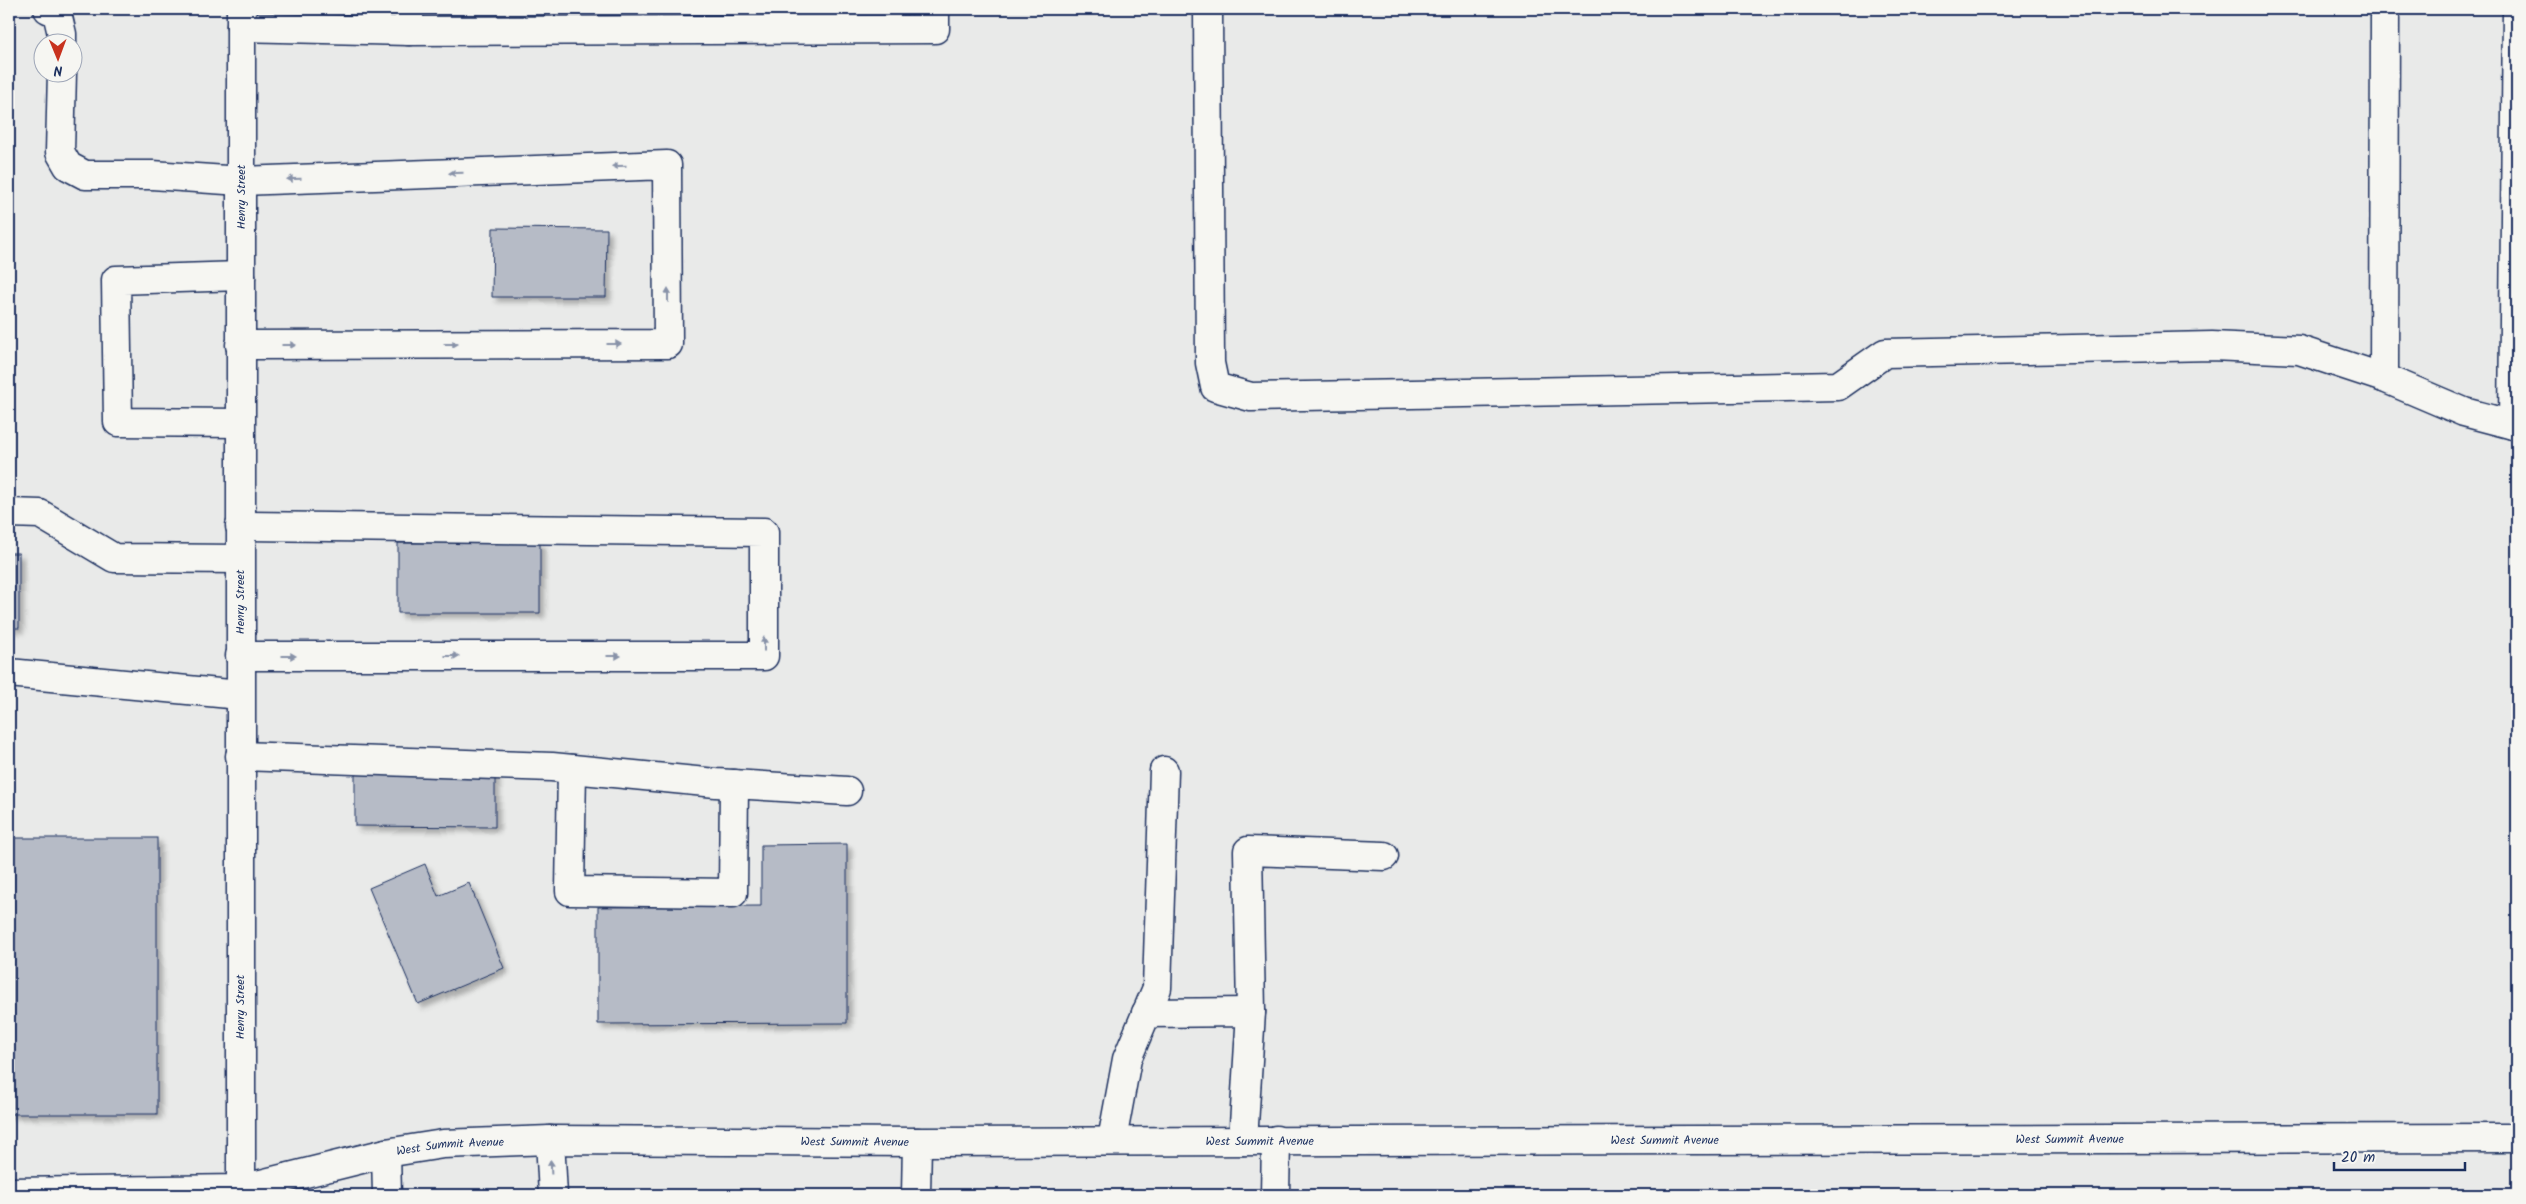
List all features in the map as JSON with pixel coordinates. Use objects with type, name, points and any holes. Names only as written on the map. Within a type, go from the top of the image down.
[{"type":"street","points":[[48,9],[57,14],[62,32]]},
{"type":"street","points":[[241,18],[409,20],[634,19],[935,29],[935,9]]},
{"type":"street","points":[[1208,9],[1210,363],[1215,387],[1251,398],[1838,386],[1885,353],[2212,346],[2299,350],[2384,378],[2464,412],[2515,426],[2517,9]]},
{"type":"street","points":[[2384,378],[2385,9]]},
{"type":"street","name":"Henry Street","points":[[240,1192],[241,18]]},
{"type":"street","points":[[62,82],[60,152],[68,166],[85,175],[152,175],[241,181],[667,165],[668,344],[240,345]]},
{"type":"street","points":[[240,423],[118,422],[116,280],[241,276]]},
{"type":"street","points":[[9,513],[40,514],[114,558],[240,559]]},
{"type":"street","points":[[240,526],[764,532],[764,656],[240,656]]},
{"type":"street","points":[[9,673],[240,695]]},
{"type":"street","points":[[240,756],[572,769],[734,784],[847,791]]},
{"type":"street","points":[[572,769],[570,891],[734,893],[734,784]]},
{"type":"street","points":[[1112,1140],[1127,1059],[1157,988],[1164,771]]},
{"type":"street","points":[[1244,1141],[1251,1012],[1248,852],[1384,856]]},
{"type":"street","points":[[1146,1013],[1251,1012]]},
{"type":"street","name":"West Summit Avenue","points":[[9,1192],[240,1192],[386,1153],[443,1144],[550,1140],[917,1142],[1112,1140],[2517,1138]]},
{"type":"street","points":[[550,1140],[552,1195]]},
{"type":"street","points":[[1276,1140],[1276,1195]]},
{"type":"street","points":[[916,1195],[917,1142]]},
{"type":"street","points":[[386,1153],[387,1195]]},
{"type":"building","points":[[493,228],[607,229],[606,297],[492,297]]},
{"type":"building","points":[[540,542],[540,613],[398,613],[398,543]]},
{"type":"building","points":[[9,553],[19,553],[19,628],[9,628]]},
{"type":"building","points":[[355,772],[495,772],[495,827],[355,826]]},
{"type":"building","points":[[9,838],[157,838],[157,1114],[9,1114]]},
{"type":"building","points":[[847,844],[847,1023],[598,1024],[598,907],[761,906],[761,845]]},
{"type":"building","points":[[425,864],[438,896],[469,883],[504,968],[418,1004],[369,888]]}]
